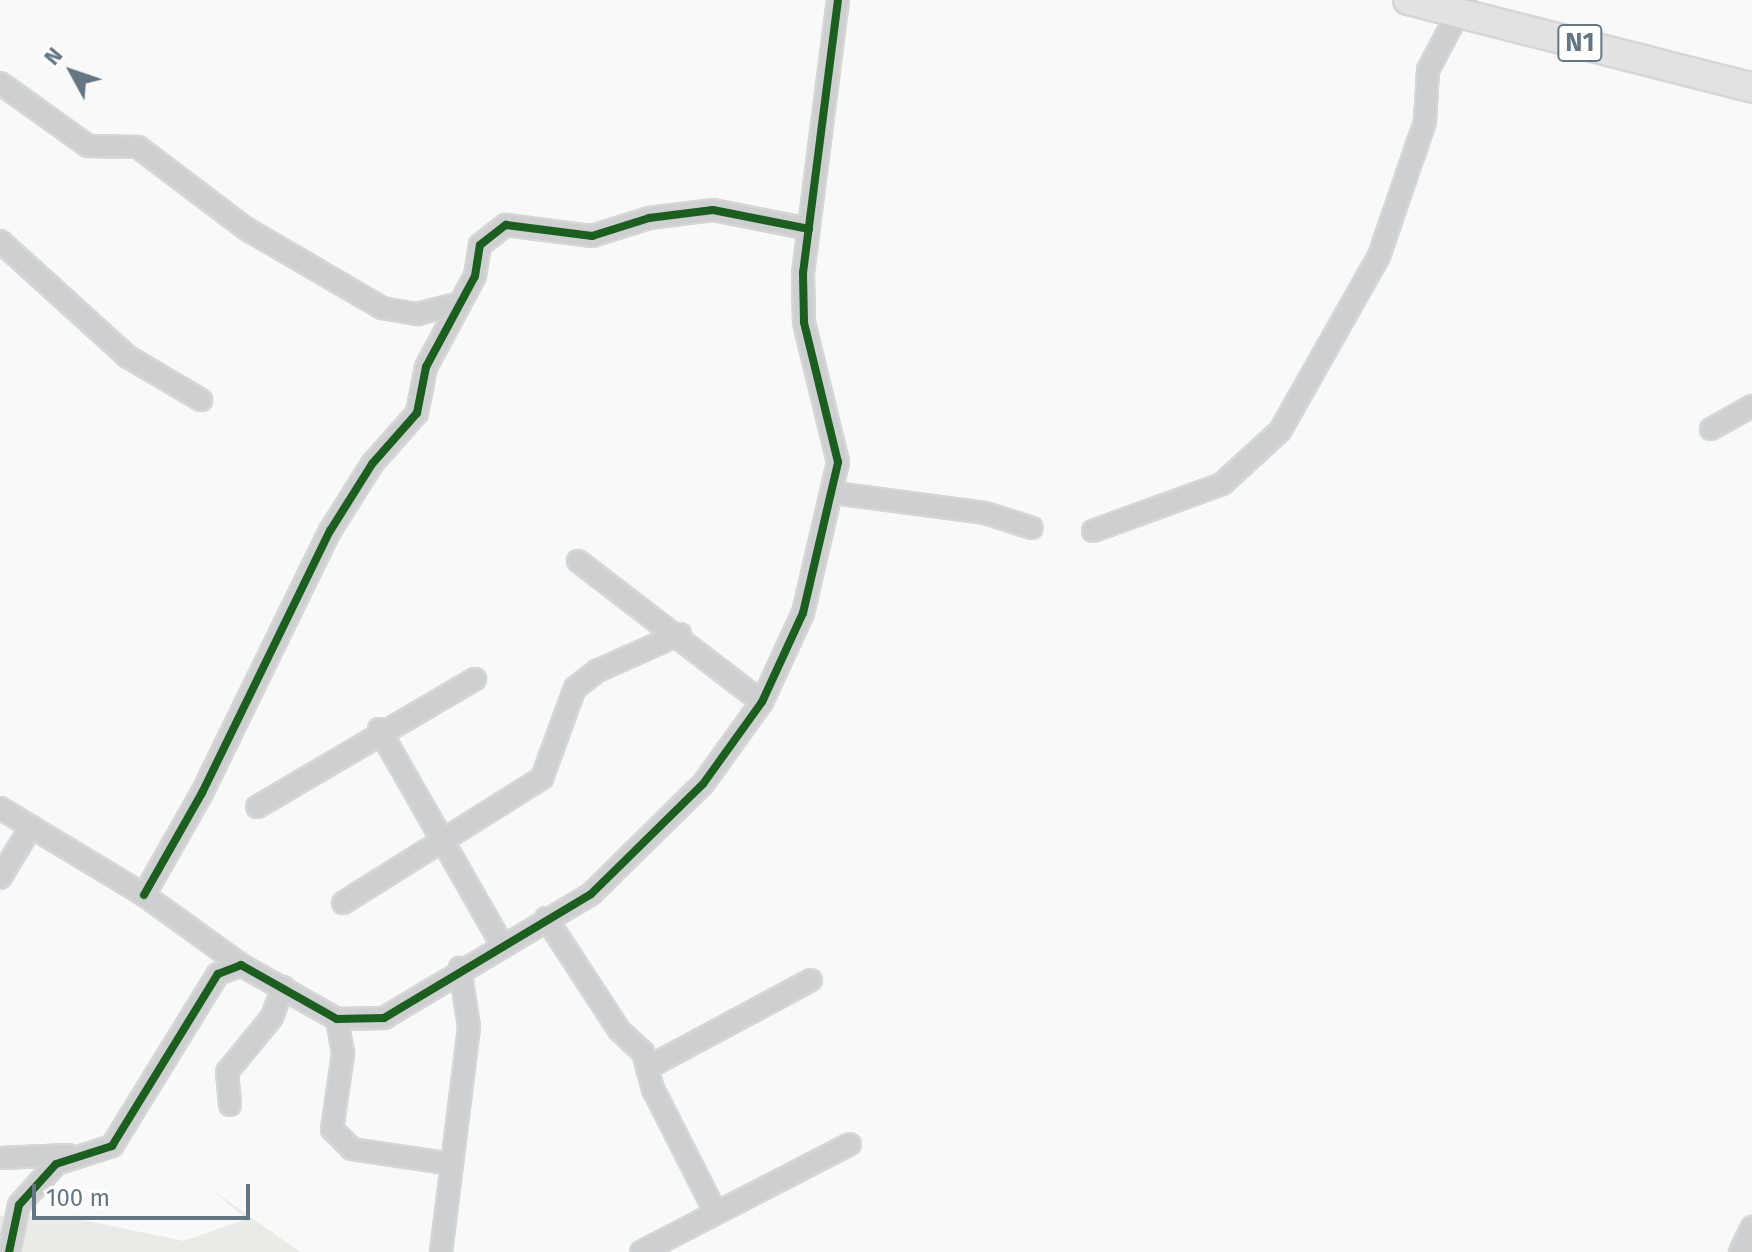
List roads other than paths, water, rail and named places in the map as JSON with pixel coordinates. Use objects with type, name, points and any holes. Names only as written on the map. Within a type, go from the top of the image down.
[{"type":"highway","name":"N1","points":[[1408,0],[1464,6],[1752,88]]},
{"type":"street","points":[[0,808],[144,895],[241,965],[337,1019],[384,1018],[501,943],[591,894],[638,849],[703,784],[762,702],[803,613],[834,493],[838,462],[804,322],[809,229],[838,0]]},
{"type":"street","points":[[1093,531],[1222,484],[1280,431],[1379,256],[1425,122],[1428,70],[1464,6]]},
{"type":"street","points":[[0,83],[88,146],[138,147],[245,228],[382,308],[417,314],[460,303]]},
{"type":"street","points":[[144,895],[202,793],[330,531],[372,464],[417,413],[426,367],[460,303],[480,245],[506,225],[592,236],[649,218],[713,210],[809,229]]},
{"type":"street","points":[[0,241],[128,357],[201,400]]},
{"type":"street","points":[[1711,429],[1752,406]]},
{"type":"street","points":[[834,493],[985,513],[1032,528]]},
{"type":"street","points":[[578,561],[680,634],[762,702]]},
{"type":"street","points":[[343,903],[542,778],[575,688],[597,671],[680,634]]},
{"type":"street","points":[[257,807],[379,729],[475,679]]},
{"type":"street","points":[[379,729],[440,841],[501,943]]},
{"type":"street","points":[[0,878],[31,827]]},
{"type":"street","points":[[546,918],[647,1068],[715,1211]]},
{"type":"street","points":[[0,1158],[79,1153],[112,1146],[193,1008],[218,974],[241,965]]},
{"type":"street","points":[[441,1252],[469,1027],[460,968]]},
{"type":"street","points":[[647,1068],[811,980]]},
{"type":"street","points":[[230,1105],[227,1072],[272,1017],[283,987]]},
{"type":"street","points":[[337,1019],[343,1054],[332,1129],[352,1149],[452,1164]]},
{"type":"street","points":[[641,1252],[715,1211],[850,1144]]},
{"type":"street","points":[[9,1252],[19,1205],[56,1164],[79,1153]]},
{"type":"street","points":[[1740,1252],[1752,1227]]}]
